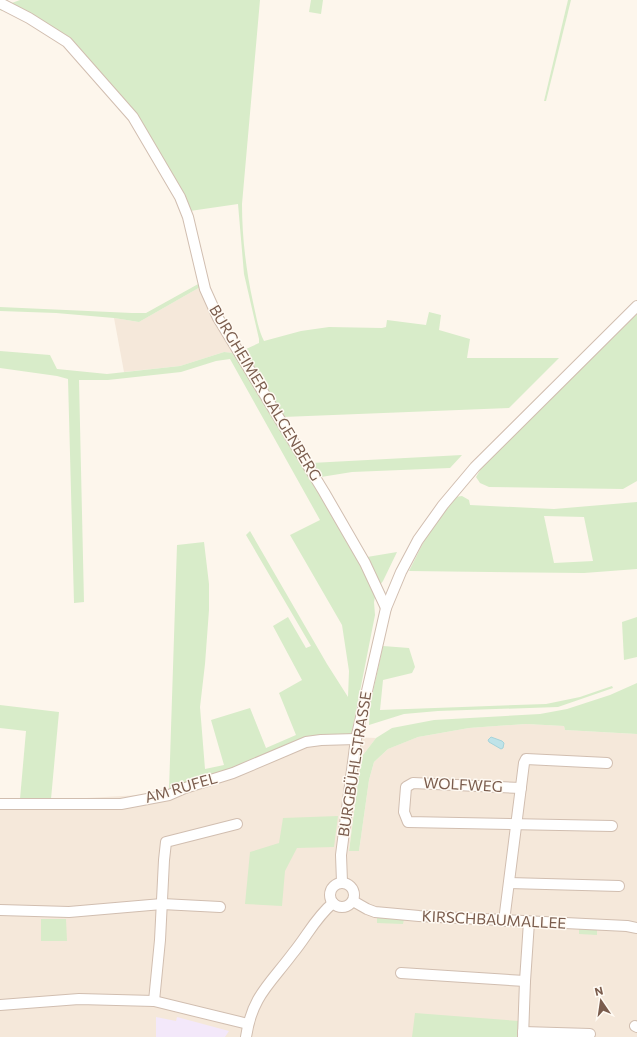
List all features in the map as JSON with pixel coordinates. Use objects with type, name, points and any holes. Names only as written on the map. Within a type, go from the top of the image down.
[{"type":"street","name":"BURGHEIMER GALGENBERG","points":[[0,3],[29,18],[67,42],[133,117],[180,197],[188,217],[205,289],[218,318],[366,563],[386,608]]},
{"type":"street","name":"BURGBÜHLSTRASSE","points":[[342,882],[340,863],[356,739],[386,608],[401,572],[418,540],[459,485],[475,467],[637,306]]},
{"type":"street","name":"AM RUFEL","points":[[0,804],[121,804],[169,795],[185,788],[233,773],[306,742],[356,739]]},
{"type":"street","points":[[504,921],[524,764],[526,759],[607,763]]},
{"type":"street","name":"WOLFWEG","points":[[516,824],[408,822],[404,812],[406,787],[413,783],[521,788]]},
{"type":"street","points":[[154,1001],[166,842],[237,824]]},
{"type":"street","points":[[516,824],[612,826]]},
{"type":"street","points":[[342,882],[349,884],[354,894],[352,901],[343,907],[336,906],[330,895],[330,890],[336,884],[342,882]]},
{"type":"street","points":[[509,883],[619,886]]},
{"type":"street","name":"KIRSCHBAUMALLEE","points":[[352,901],[375,912],[504,921],[632,927]]},
{"type":"street","points":[[246,1037],[248,1024],[258,998],[293,954],[315,922],[333,903]]},
{"type":"street","points":[[0,910],[69,912],[162,904],[220,907]]},
{"type":"street","points":[[529,922],[523,1035],[590,1034]]},
{"type":"street","points":[[401,973],[525,981]]},
{"type":"street","points":[[0,1006],[79,999],[154,1001],[248,1024]]},
{"type":"shaded area","points":[[202,286],[234,353],[224,352],[180,366],[124,372],[114,318],[139,322]]},
{"type":"shaded area","points":[[526,724],[564,726],[565,730],[637,734],[637,1037],[0,1037],[0,799],[69,799],[140,795],[169,790],[308,739],[351,737],[376,738],[363,755],[359,774],[349,850],[359,851],[369,780],[374,762],[388,749],[418,737],[469,728]]},
{"type":"shaded area","points":[[156,1017],[176,1021],[177,1017],[229,1031],[225,1037],[156,1037]]},
{"type":"green space","points":[[0,0],[9,4],[20,0],[260,0],[242,216],[248,278],[257,322],[264,341],[301,331],[329,327],[382,328],[386,327],[387,320],[426,325],[429,312],[441,315],[439,330],[470,339],[467,358],[559,358],[509,408],[283,417],[244,357],[249,351],[246,349],[259,343],[259,339],[244,274],[238,204],[190,211],[176,180],[164,161],[68,40],[3,9],[2,11],[0,10]]},
{"type":"green space","points":[[311,0],[323,0],[321,14],[309,12]]},
{"type":"green space","points":[[568,0],[571,0],[546,101],[544,101]]},
{"type":"green space","points":[[200,283],[202,286],[139,322],[114,318],[56,313],[0,311],[0,307],[146,313]]},
{"type":"green space","points":[[637,314],[637,481],[623,489],[489,487],[480,483],[476,477],[482,467]]},
{"type":"green space","points":[[0,351],[50,355],[57,369],[107,374],[180,366],[224,352],[234,353],[277,418],[365,571],[375,597],[375,615],[351,737],[308,739],[234,770],[169,790],[177,545],[204,542],[209,584],[209,610],[200,707],[205,769],[224,765],[211,720],[250,708],[266,748],[296,735],[279,693],[302,680],[273,626],[288,617],[306,648],[311,646],[246,535],[250,531],[327,664],[348,697],[349,671],[342,625],[290,535],[320,520],[230,359],[216,361],[181,372],[108,380],[79,380],[84,602],[74,603],[68,379],[57,376],[0,368]]},
{"type":"green space","points":[[462,455],[450,468],[352,472],[321,477],[311,463]]},
{"type":"green space","points":[[462,496],[469,500],[470,505],[554,509],[637,502],[637,569],[584,573],[409,571],[425,539],[455,497]],"holes":[[[544,516],[584,517],[593,561],[554,563]]]},
{"type":"green space","points":[[397,552],[383,581],[380,585],[367,557]]},
{"type":"green space","points":[[637,617],[637,657],[624,660],[622,622]]},
{"type":"green space","points":[[383,646],[409,648],[415,667],[412,673],[383,680],[380,710],[546,704],[580,697],[612,686],[613,688],[558,707],[438,711],[404,714],[369,725],[370,705]]},
{"type":"green space","points":[[637,683],[637,734],[565,730],[564,726],[526,724],[469,728],[418,737],[388,749],[374,762],[369,780],[359,851],[349,851],[359,774],[363,755],[376,738],[392,728],[434,720],[540,714],[567,709],[610,695]]},
{"type":"green space","points":[[0,705],[59,712],[51,799],[20,799],[26,731],[0,728]]},
{"type":"green space","points":[[338,816],[334,847],[297,848],[285,871],[282,906],[245,904],[250,852],[279,843],[283,818]]},
{"type":"green space","points":[[377,916],[404,919],[403,924],[377,923]]},
{"type":"green space","points":[[41,919],[66,919],[67,941],[41,941]]},
{"type":"green space","points":[[579,929],[597,930],[597,935],[579,934]]},
{"type":"green space","points":[[415,1013],[519,1021],[518,1037],[412,1037]]},
{"type":"water","points":[[491,737],[502,741],[504,743],[503,748],[501,749],[489,742],[488,740]]}]
